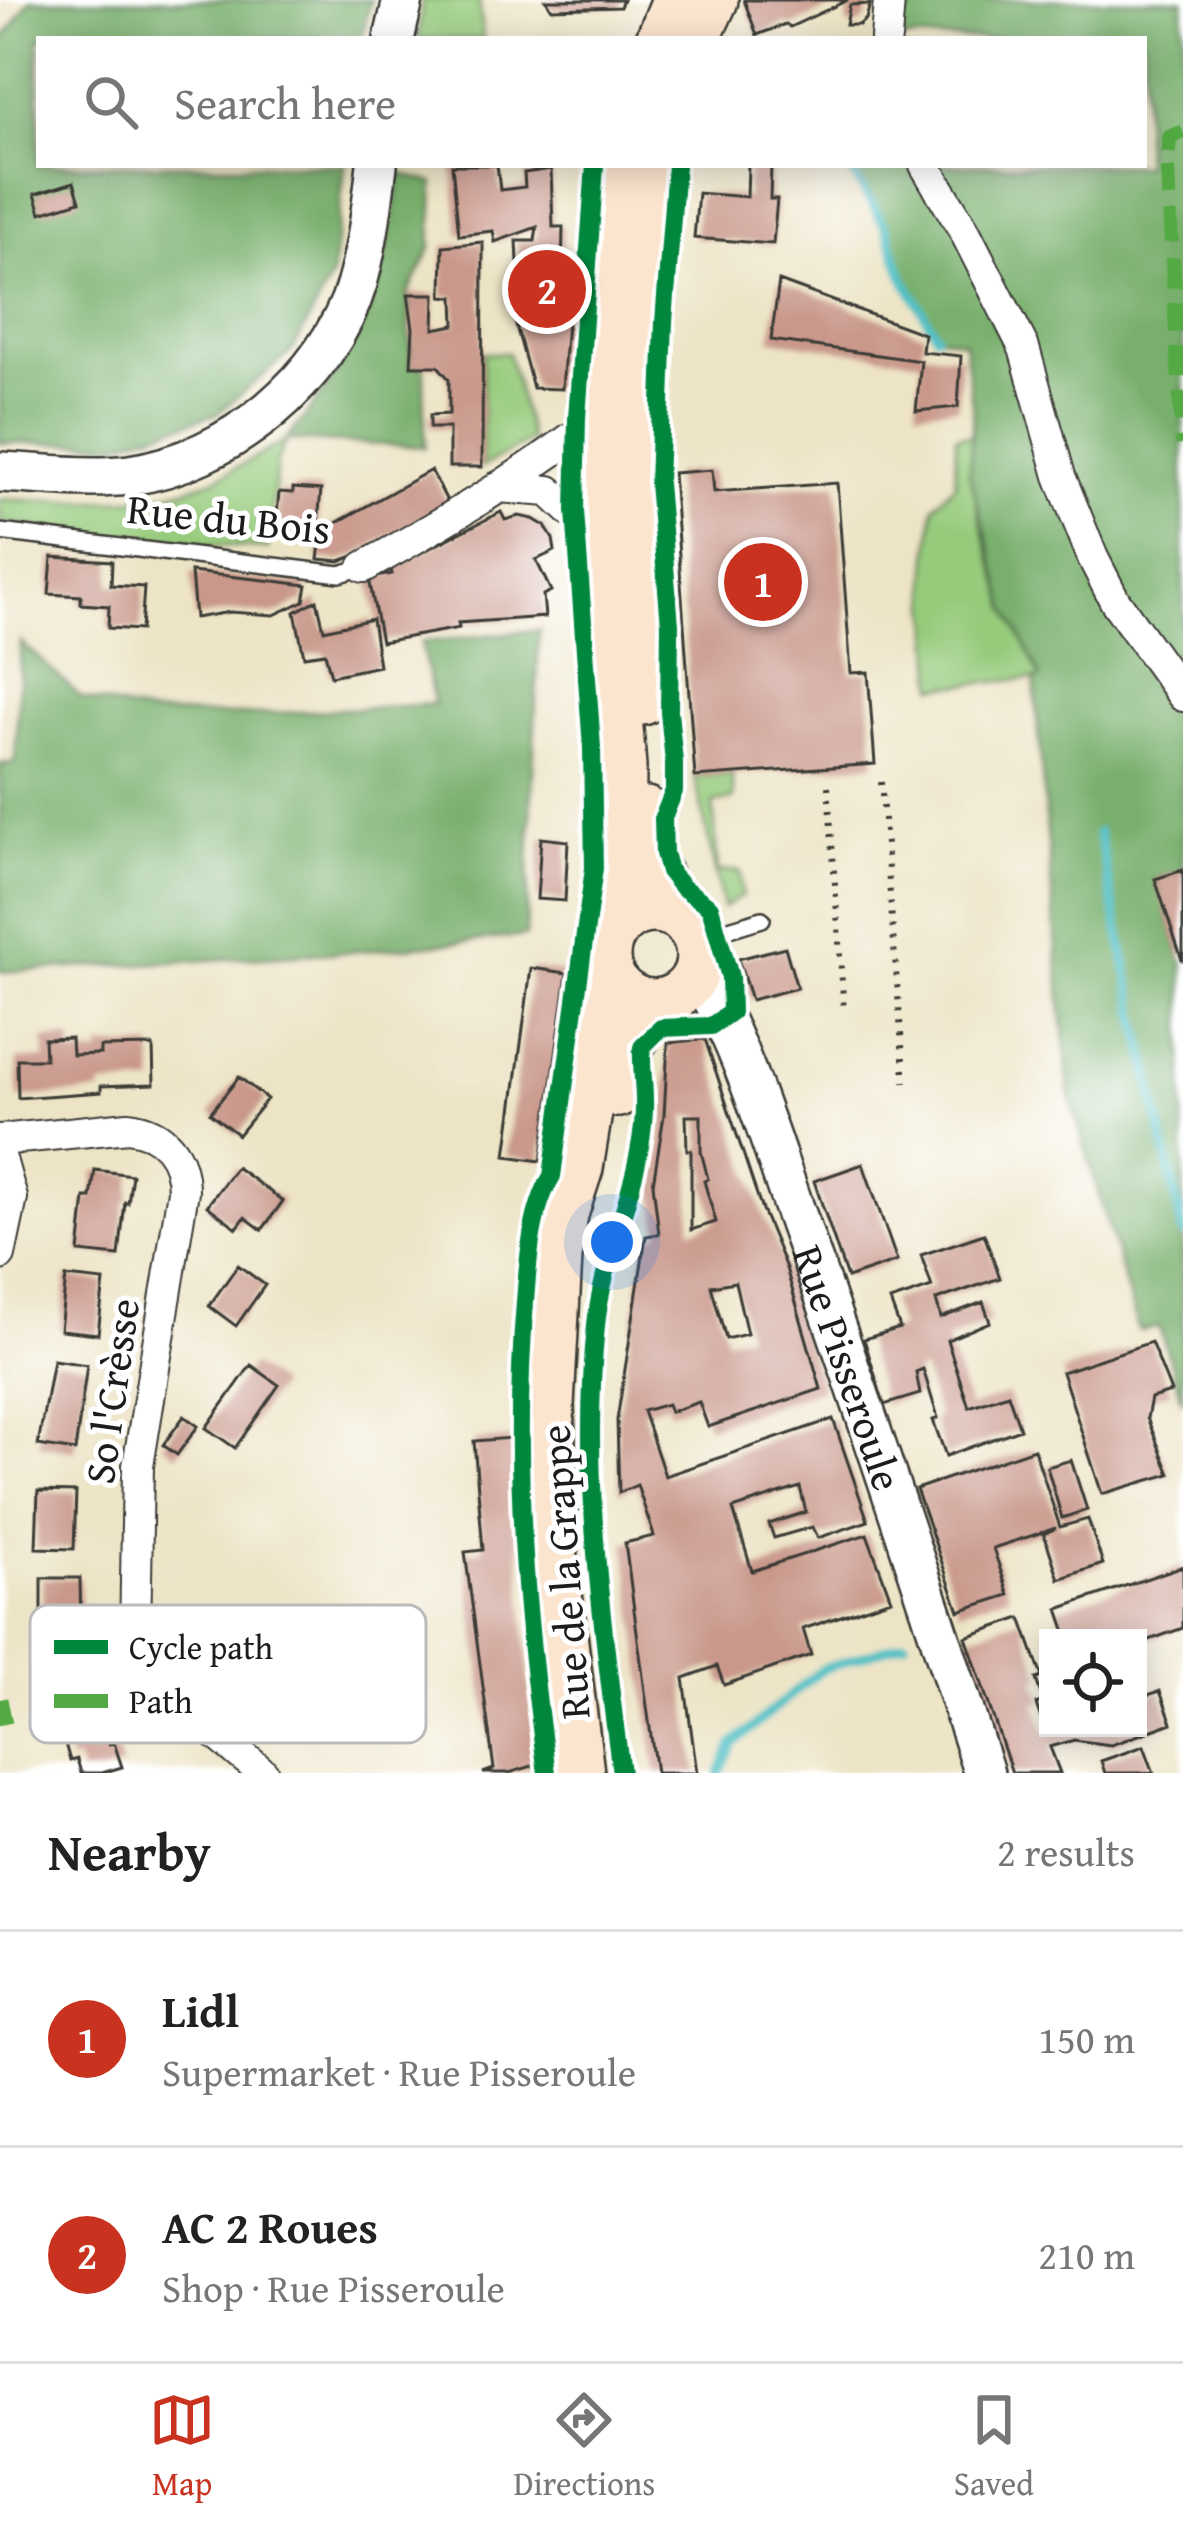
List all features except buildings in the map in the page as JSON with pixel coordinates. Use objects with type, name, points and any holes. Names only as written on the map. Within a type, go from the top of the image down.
[{"type":"main road","points":[[660,36],[675,0]]},
{"type":"main road","points":[[698,36],[715,0]]},
{"type":"main road","points":[[615,928],[628,916],[651,909],[691,943],[679,994],[659,1002],[634,998],[611,977],[606,956],[622,887],[623,767],[606,544],[606,412],[621,168]]},
{"type":"main road","name":"Rue Pisseroule","points":[[659,168],[636,503],[646,617],[647,844],[655,872],[691,943]]},
{"type":"main road","name":"Rue de la Grappe","points":[[581,1773],[552,1517],[551,1405],[565,1214],[580,1168],[611,977]]},
{"type":"main road","name":"Rue de la Grappe","points":[[559,1298],[603,1178],[628,1050],[659,1002]]},
{"type":"street","points":[[395,36],[403,0]]},
{"type":"street","points":[[886,36],[889,0]]},
{"type":"street","points":[[0,472],[130,475],[194,455],[246,431],[308,373],[335,332],[356,287],[376,168]]},
{"type":"street","points":[[927,168],[1024,348],[1060,476],[1093,558],[1115,601],[1183,696]]},
{"type":"street","name":"Rue du Bois","points":[[364,567],[557,451],[606,412]]},
{"type":"street","points":[[498,487],[549,491],[606,544]]},
{"type":"street","name":"Rue Pisseroule","points":[[691,943],[771,1144],[882,1458],[984,1773]]},
{"type":"street","name":"So l'Crèsse","points":[[0,1140],[128,1126],[160,1138],[183,1168],[154,1390],[138,1466],[136,1605]]},
{"type":"street","points":[[0,1156],[12,1198],[0,1255]]},
{"type":"street","name":"So l'Crèsse","points":[[227,1743],[263,1773]]},
{"type":"lane","name":"Rue du Bois","points":[[0,532],[340,574],[364,567]]},
{"type":"lane","points":[[691,943],[762,919]]},
{"type":"path","points":[[881,782],[905,1083]]},
{"type":"path","points":[[829,786],[844,1012]]},
{"type":"green space","points":[[30,0],[371,0],[362,36],[36,36],[36,168],[345,168],[332,276],[293,350],[217,414],[120,443],[0,443],[0,44]]},
{"type":"green space","points":[[422,0],[479,0],[483,36],[417,36]]},
{"type":"green space","points":[[931,0],[1183,0],[1183,870],[1155,879],[1183,962],[1183,1402],[1159,1327],[1139,1331],[1069,1093],[1034,680],[1041,677],[1007,609],[969,473],[973,412],[964,342],[936,335],[903,276],[886,227],[850,168],[1147,168],[1147,36],[881,36],[915,6]]},
{"type":"green space","points":[[400,173],[434,183],[431,248],[408,294],[411,365],[424,366],[425,447],[286,440],[334,375],[366,316],[386,252]]},
{"type":"green space","points":[[483,353],[508,353],[531,440],[482,467]]},
{"type":"green space","points":[[972,435],[982,528],[1002,591],[1041,678],[935,687],[927,577],[934,506],[955,484],[956,436]]},
{"type":"green space","points":[[286,440],[277,461],[268,549],[126,540],[0,522],[0,499],[108,501],[161,495],[212,480]]},
{"type":"green space","points":[[539,630],[526,936],[350,952],[0,972],[0,764],[15,763],[21,642],[82,698],[149,714],[246,715],[434,704],[421,642]]},
{"type":"green space","points":[[732,775],[734,799],[713,803],[718,872],[740,871],[742,896],[723,908],[695,777]]},
{"type":"waterway","points":[[850,168],[886,227],[903,276],[936,335]]},
{"type":"waterway","points":[[1098,832],[1183,1233]]},
{"type":"waterway","points":[[719,1773],[734,1743],[822,1669],[905,1642]]},
{"type":"marked path","points":[[1183,132],[1170,137],[1167,162],[1183,445]]},
{"type":"marked path","points":[[0,1699],[5,1724]]},
{"type":"cycle path","points":[[547,1773],[523,1538],[521,1361],[532,1237],[539,1204],[552,1176],[594,868],[592,748],[575,511],[595,168]]},
{"type":"cycle path","points":[[621,1773],[592,1494],[596,1325],[641,1138],[642,1047],[661,1028],[711,1026],[731,1012],[730,977],[710,907],[682,887],[669,871],[664,853],[663,818],[674,791],[674,762],[670,625],[658,483],[676,168]]},
{"type":"place","name":"AC 2 Roues","points":[[547,289]]},
{"type":"place","name":"Lidl","points":[[763,582]]}]
